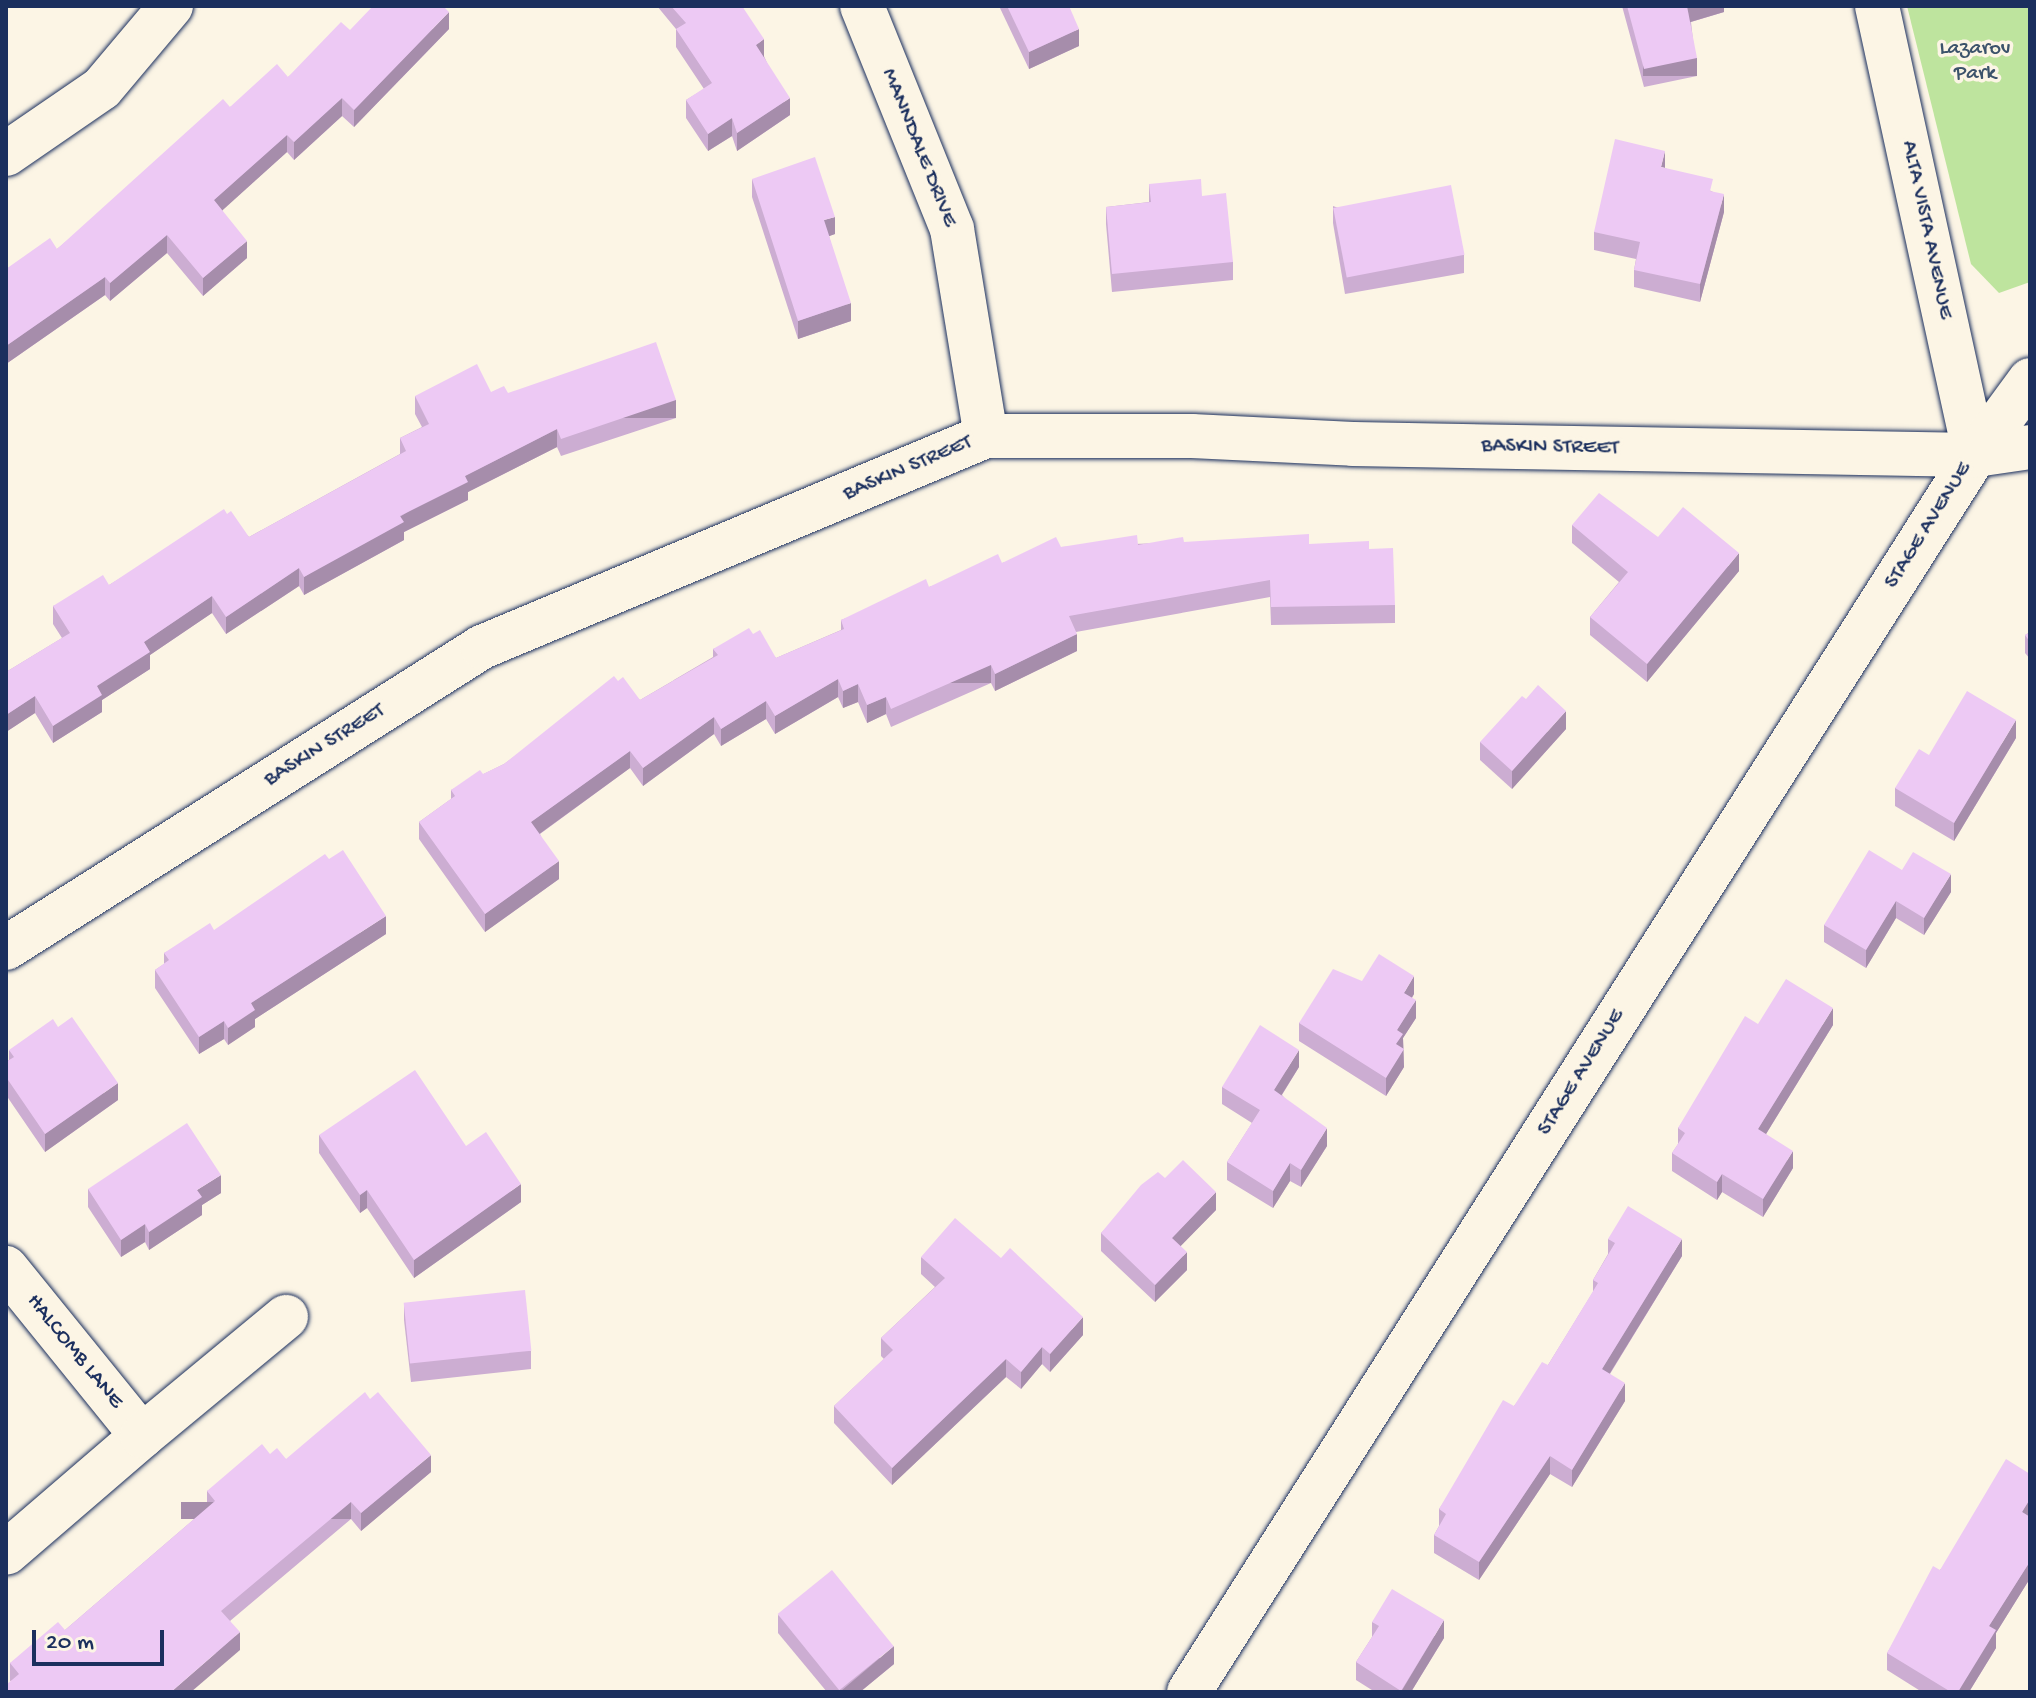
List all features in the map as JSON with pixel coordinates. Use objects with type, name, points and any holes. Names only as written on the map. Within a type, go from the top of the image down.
[{"type":"street","points":[[6,154],[102,88],[171,6]]},
{"type":"street","name":"MANNDALE DRIVE","points":[[862,6],[952,229],[986,436]]},
{"type":"street","name":"ALTA VISTA AVENUE","points":[[1877,6],[1975,455]]},
{"type":"street","name":"STAGE AVENUE","points":[[1189,1692],[1975,455],[2030,380]]},
{"type":"street","name":"BASKIN STREET","points":[[6,948],[482,647],[986,436],[1192,436],[1369,445],[1975,455],[2030,447]]},
{"type":"street","name":"HALCOMB LANE","points":[[6,1268],[142,1436]]},
{"type":"street","points":[[6,1553],[286,1317]]},
{"type":"green space","name":"Lazarov Park","points":[[1907,6],[2030,6],[2030,282],[1999,293],[1971,264]]},
{"type":"building","points":[[373,6],[443,6],[449,12],[354,110],[342,98],[294,142],[287,135],[214,200],[247,241],[203,278],[167,235],[110,283],[105,277],[6,346],[6,269],[50,238],[57,249],[223,99],[230,107],[277,64],[288,77],[341,22],[350,30]]},
{"type":"building","points":[[671,6],[742,6],[764,39],[756,45],[790,98],[737,133],[732,118],[708,134],[686,100],[712,83],[676,29],[686,23]]},
{"type":"building","points":[[1007,6],[1069,6],[1079,29],[1029,52]]},
{"type":"building","points":[[1627,6],[1687,6],[1697,58],[1644,69]]},
{"type":"building","points":[[1615,139],[1665,151],[1661,167],[1713,179],[1710,191],[1724,194],[1700,284],[1634,270],[1640,242],[1594,232]]},
{"type":"building","points":[[815,157],[835,217],[824,220],[851,303],[798,321],[752,179]]},
{"type":"building","points":[[1201,179],[1202,196],[1226,193],[1233,262],[1112,274],[1106,207],[1151,202],[1149,184]]},
{"type":"building","points":[[1451,185],[1465,255],[1347,278],[1333,208]]},
{"type":"building","points":[[656,342],[676,400],[561,439],[557,429],[465,476],[468,482],[400,516],[404,522],[304,577],[299,568],[226,617],[212,596],[144,642],[150,652],[97,686],[102,695],[53,726],[35,696],[6,715],[6,672],[70,633],[53,606],[103,575],[109,585],[224,509],[227,514],[231,511],[249,537],[406,451],[400,438],[429,424],[415,396],[477,364],[491,392],[504,386],[508,393]]},
{"type":"building","points":[[1599,493],[1658,537],[1683,507],[1739,553],[1647,664],[1590,617],[1628,572],[1572,525]]},
{"type":"building","points":[[1309,534],[1309,544],[1369,541],[1369,549],[1393,548],[1395,605],[1271,607],[1270,580],[1069,616],[1077,634],[995,674],[991,665],[891,709],[886,697],[867,705],[858,684],[843,691],[838,679],[775,716],[766,701],[721,729],[714,717],[643,768],[630,751],[531,822],[559,861],[485,914],[419,822],[455,796],[451,790],[480,770],[483,774],[504,764],[614,676],[618,681],[623,677],[640,700],[718,655],[713,649],[749,628],[753,634],[760,630],[776,658],[844,629],[841,620],[926,579],[929,587],[998,554],[1002,563],[1056,537],[1061,547],[1137,535],[1138,545],[1183,537],[1184,542]]},
{"type":"building","points":[[1538,685],[1566,711],[1512,771],[1480,742],[1522,696],[1526,699]]},
{"type":"building","points":[[1967,691],[2016,720],[1954,823],[1895,788],[1919,749],[1929,755]]},
{"type":"building","points":[[343,850],[386,916],[251,1003],[255,1010],[228,1028],[224,1021],[199,1037],[155,970],[169,960],[164,953],[210,923],[214,930],[325,854],[329,859]]},
{"type":"building","points":[[1869,850],[1902,870],[1913,852],[1951,874],[1924,918],[1896,901],[1866,950],[1824,925]]},
{"type":"building","points":[[1379,954],[1414,976],[1404,993],[1416,1000],[1397,1030],[1403,1034],[1396,1044],[1404,1049],[1386,1078],[1299,1023],[1333,969],[1362,981]]},
{"type":"building","points":[[1786,979],[1833,1008],[1758,1129],[1793,1151],[1763,1199],[1722,1174],[1717,1182],[1672,1153],[1685,1133],[1678,1128],[1745,1016],[1758,1024]]},
{"type":"building","points":[[72,1017],[118,1083],[45,1134],[6,1077],[6,1062],[14,1057],[9,1050],[53,1019],[58,1027]]},
{"type":"building","points":[[1260,1025],[1299,1050],[1274,1090],[1327,1128],[1301,1170],[1290,1163],[1273,1191],[1227,1162],[1260,1110],[1222,1087]]},
{"type":"building","points":[[415,1070],[466,1146],[486,1132],[521,1184],[414,1260],[367,1190],[360,1195],[319,1135]]},
{"type":"building","points":[[187,1123],[221,1175],[197,1190],[202,1197],[149,1232],[145,1224],[121,1240],[88,1189]]},
{"type":"building","points":[[1183,1160],[1216,1192],[1172,1238],[1187,1252],[1155,1285],[1101,1233],[1141,1185],[1158,1172],[1165,1178]]},
{"type":"building","points":[[1628,1206],[1682,1239],[1602,1369],[1625,1383],[1572,1470],[1550,1456],[1479,1562],[1434,1535],[1446,1514],[1439,1509],[1503,1400],[1514,1406],[1542,1362],[1548,1365],[1598,1283],[1593,1280],[1615,1243],[1608,1239]]},
{"type":"building","points":[[955,1218],[1001,1258],[1010,1248],[1083,1317],[1050,1354],[1042,1347],[1021,1372],[1006,1359],[892,1468],[834,1406],[893,1350],[881,1338],[945,1278],[921,1257]]},
{"type":"building","points":[[525,1290],[531,1351],[410,1363],[404,1303]]},
{"type":"building","points":[[365,1392],[370,1399],[378,1392],[431,1455],[361,1513],[351,1502],[221,1611],[240,1632],[171,1692],[6,1692],[6,1685],[19,1674],[10,1663],[58,1622],[65,1630],[215,1501],[207,1491],[262,1444],[270,1454],[277,1448],[286,1459]]},
{"type":"building","points":[[2006,1459],[2030,1474],[2030,1499],[2022,1512],[2030,1517],[2030,1563],[1989,1626],[1996,1630],[1958,1692],[1951,1692],[1887,1653],[1933,1566],[1940,1570]]},
{"type":"building","points":[[832,1570],[894,1646],[839,1690],[778,1614]]},
{"type":"building","points":[[1392,1589],[1444,1620],[1401,1691],[1356,1662],[1379,1626],[1372,1622]]}]
